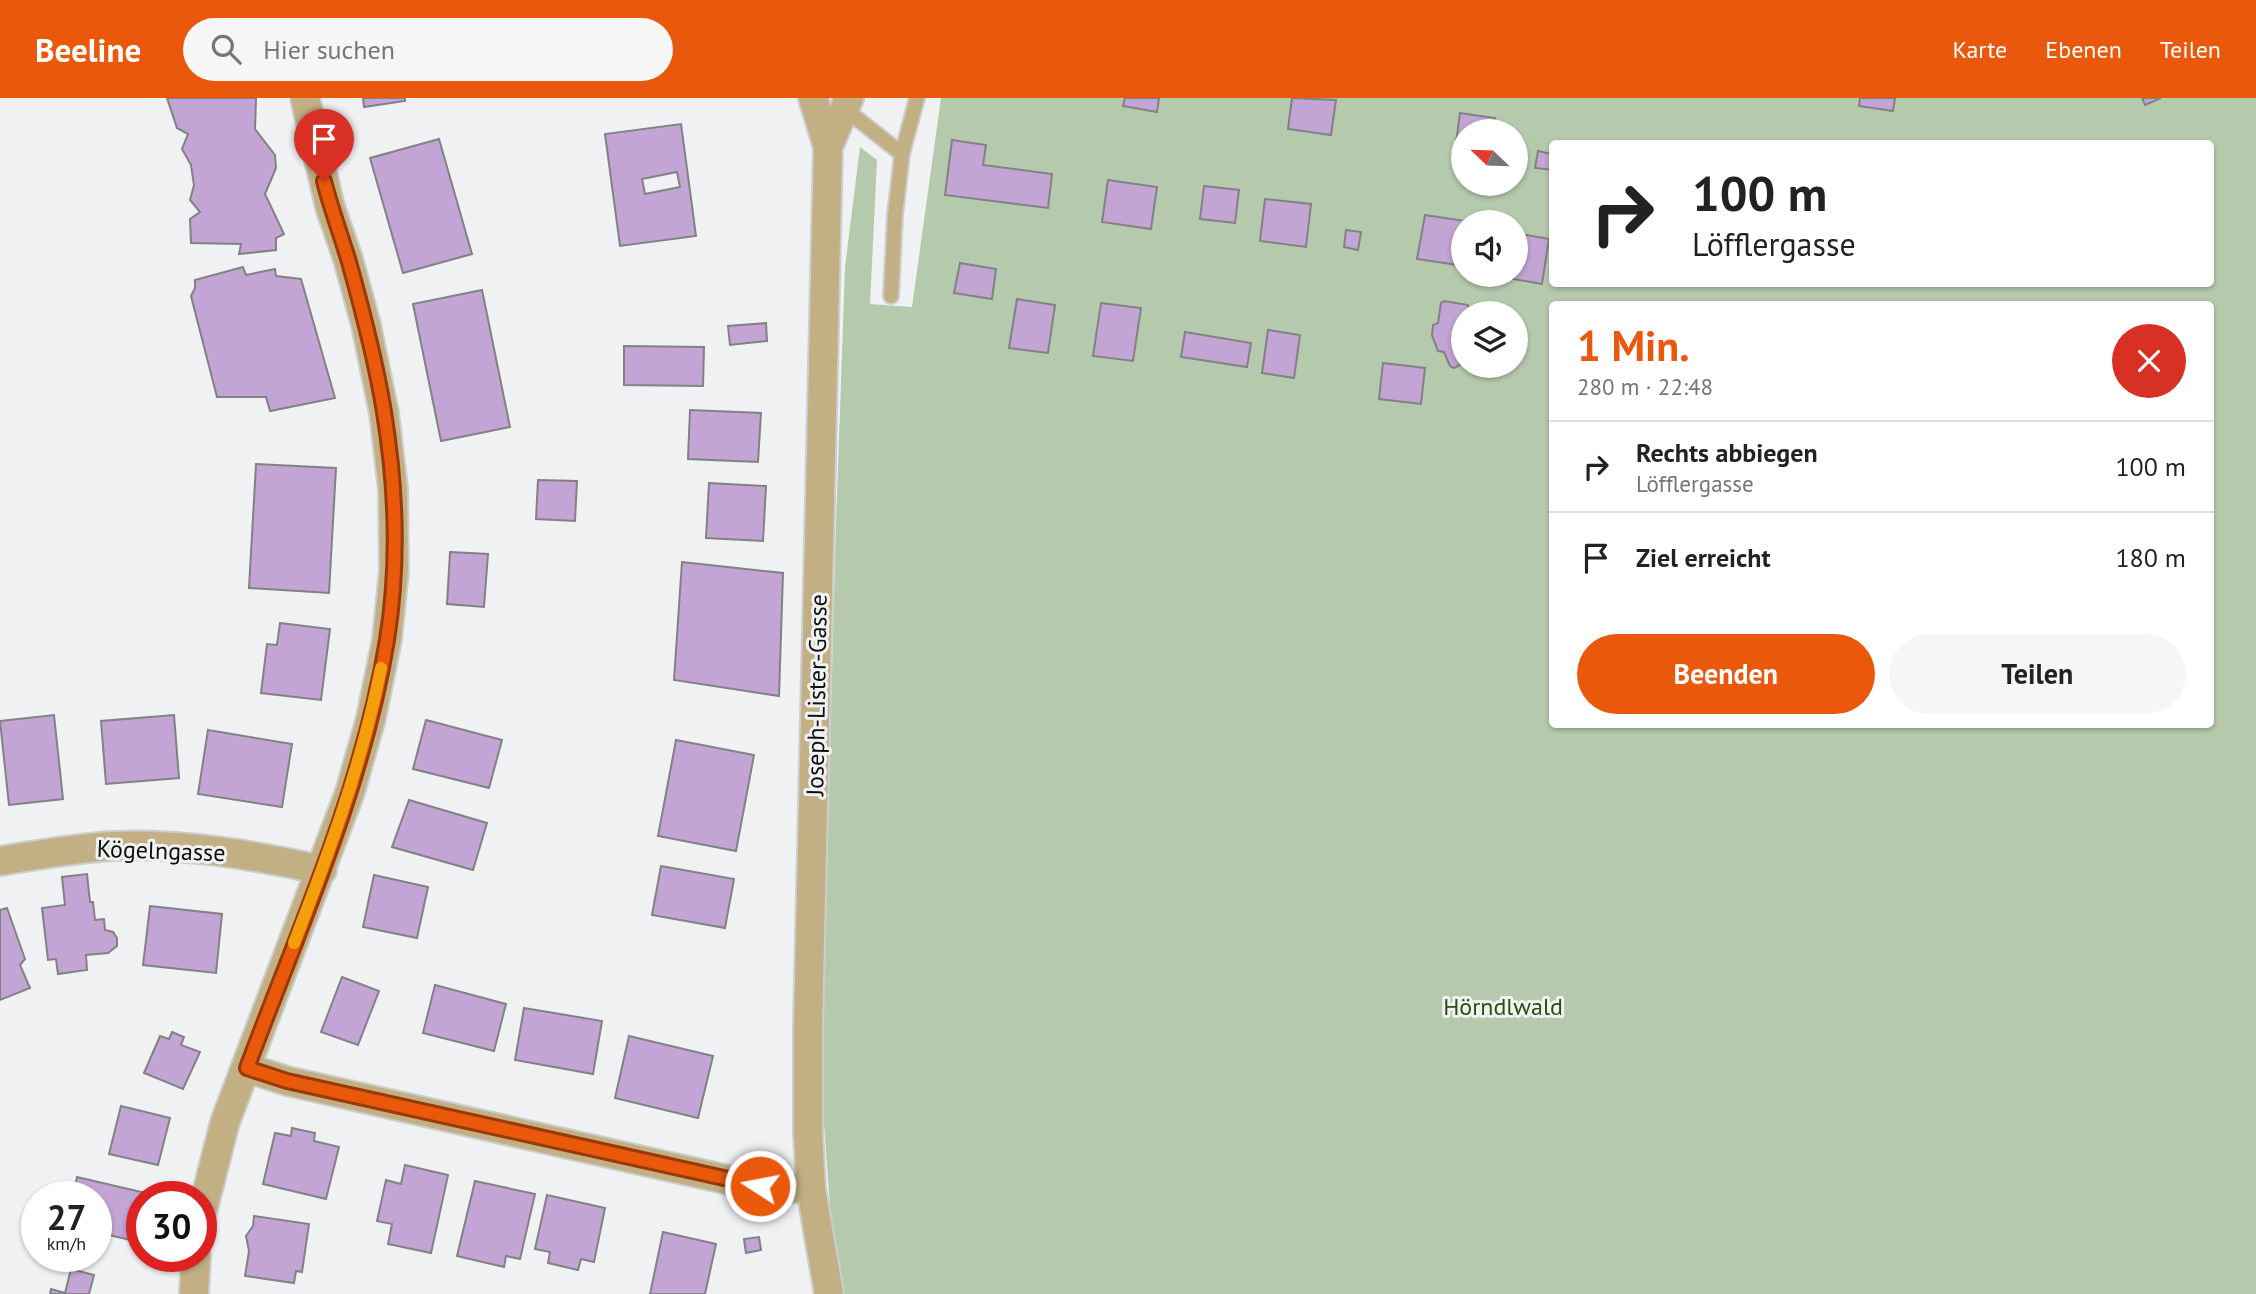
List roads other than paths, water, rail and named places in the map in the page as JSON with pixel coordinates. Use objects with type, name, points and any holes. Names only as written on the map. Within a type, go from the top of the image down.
[{"type":"street","points":[[210,1181],[225,1122],[350,792],[387,639],[394,571],[393,489],[384,413],[366,325],[330,207],[305,98]]},
{"type":"street","points":[[813,98],[828,147]]},
{"type":"street","name":"Joseph-Lister-Gasse","points":[[829,1294],[811,1189],[808,1037],[828,147],[848,104]]},
{"type":"street","name":"Kögelngasse","points":[[0,861],[113,846],[190,848],[264,857],[322,870]]},
{"type":"street","points":[[247,1068],[287,1081],[733,1181],[760,1186],[811,1189]]},
{"type":"street","points":[[194,1294],[195,1272]]},
{"type":"lane","points":[[891,296],[895,215],[902,154],[916,98]]},
{"type":"lane","points":[[848,104],[902,154]]},
{"type":"park label","name":"Hörndlwald","points":[[1503,1007]]}]
